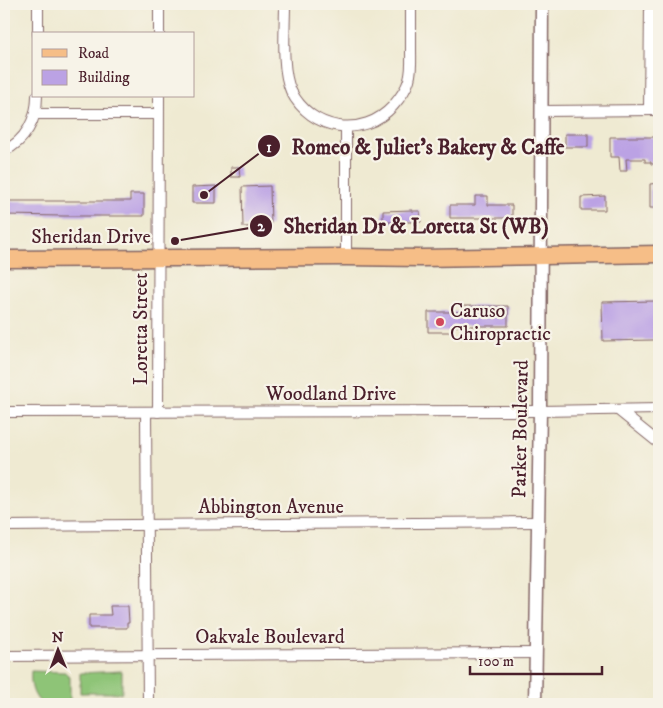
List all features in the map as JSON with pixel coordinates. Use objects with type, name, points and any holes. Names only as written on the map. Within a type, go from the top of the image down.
[{"type":"main road","name":"Sheridan Drive","points":[[4,259],[420,258],[659,254]]},
{"type":"street","points":[[38,4],[38,32]]},
{"type":"street","points":[[159,4],[159,32]]},
{"type":"street","points":[[285,4],[285,70],[292,92],[298,101],[317,118],[329,124],[346,127],[359,126],[382,116],[400,99],[405,90],[409,80],[410,69],[411,4]]},
{"type":"street","name":"Parker Boulevard","points":[[535,704],[540,411],[542,4]]},
{"type":"street","points":[[541,111],[654,110],[650,4]]},
{"type":"street","points":[[4,151],[19,141],[27,132],[35,114],[37,98]]},
{"type":"street","name":"Loretta Street","points":[[158,98],[158,412]]},
{"type":"street","points":[[35,114],[158,114]]},
{"type":"street","points":[[346,127],[346,257]]},
{"type":"street","name":"Woodland Drive","points":[[4,412],[659,409]]},
{"type":"street","points":[[618,410],[659,442]]},
{"type":"street","name":"Loretta Street","points":[[146,412],[148,704]]},
{"type":"street","name":"Abbington Avenue","points":[[4,526],[538,522]]},
{"type":"street","name":"Oakvale Boulevard","points":[[4,656],[536,653]]},
{"type":"green space","points":[[31,671],[65,672],[70,677],[70,704],[42,704],[32,689]]},
{"type":"green space","points":[[122,671],[122,693],[80,693],[80,673]]},
{"type":"building","points":[[565,134],[588,134],[588,147],[565,147]]},
{"type":"building","points":[[610,137],[657,137],[658,164],[645,162],[645,159],[626,159],[627,171],[620,171],[619,157],[610,157]]},
{"type":"building","points":[[231,167],[239,167],[240,177],[231,177]]},
{"type":"building","points":[[659,183],[659,208],[650,208],[650,184]]},
{"type":"building","points":[[216,186],[216,203],[192,203],[192,187]]},
{"type":"building","points":[[270,186],[271,226],[243,227],[242,187]]},
{"type":"building","points":[[130,194],[144,194],[144,216],[4,215],[4,201],[130,201]]},
{"type":"building","points":[[475,196],[488,196],[488,205],[512,205],[512,218],[450,218],[450,205],[475,205]]},
{"type":"building","points":[[605,196],[605,210],[581,210],[581,197]]},
{"type":"building","points":[[383,211],[420,211],[421,222],[383,222]]},
{"type":"building","points":[[655,301],[656,324],[659,324],[659,333],[653,340],[603,341],[602,302]]},
{"type":"building","points":[[463,306],[508,306],[508,326],[452,326],[452,332],[428,332],[428,312],[463,312]]},
{"type":"building","points":[[110,606],[128,606],[129,623],[127,623],[127,628],[89,628],[89,615],[111,615]]},
{"type":"place","name":"Romeo & Juliet's Bakery & Caffe","points":[[204,195]]},
{"type":"place","name":"Sheridan Dr & Loretta St (WB)","points":[[175,241]]},
{"type":"place","name":"Caruso Chiropractic","points":[[440,322]]}]
